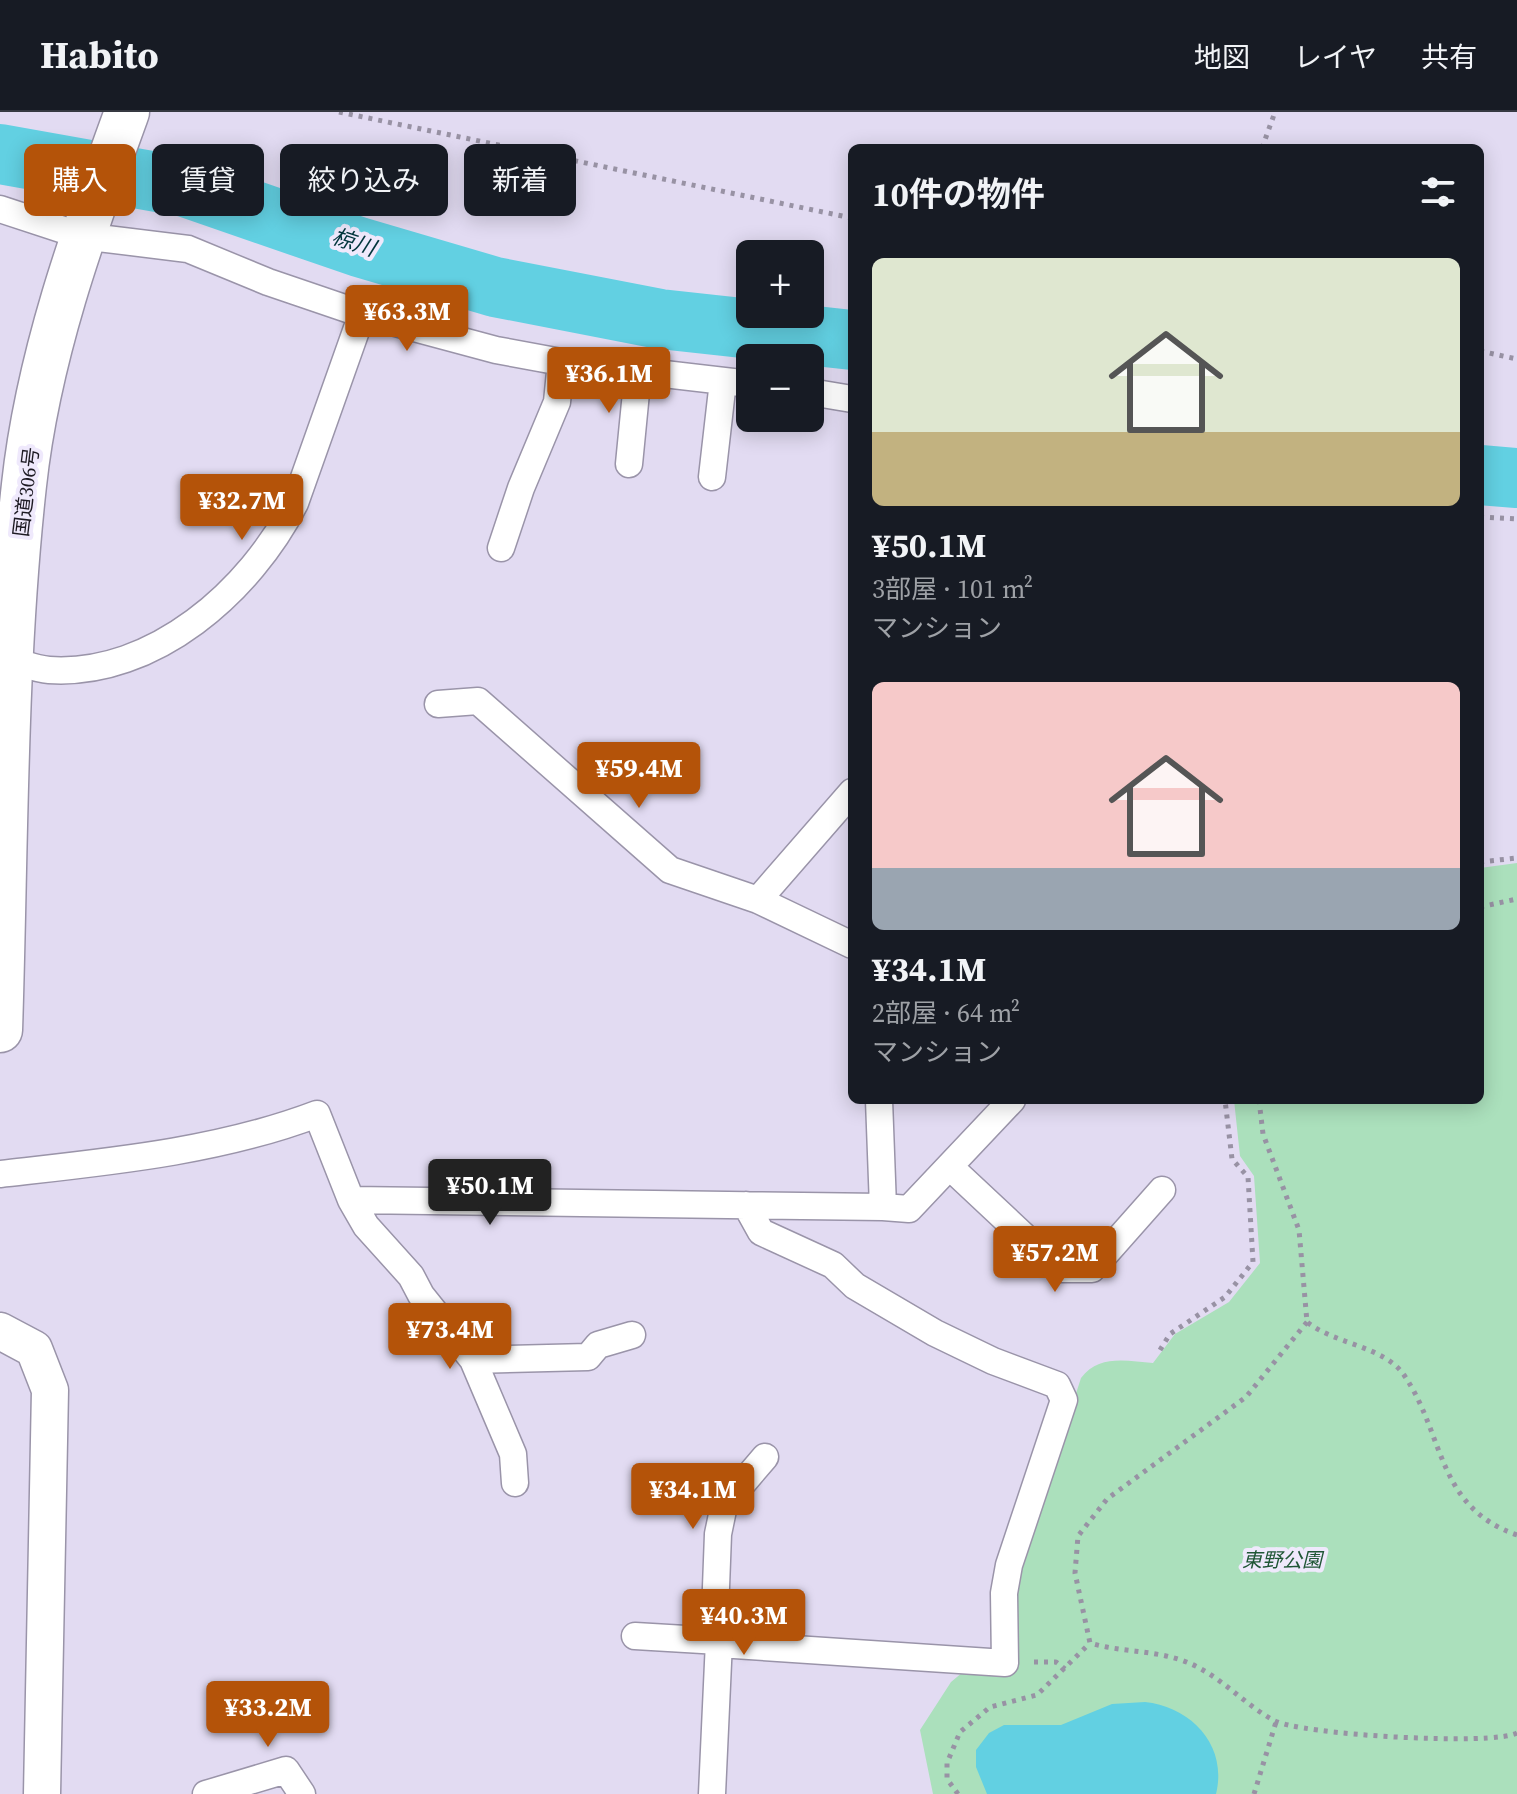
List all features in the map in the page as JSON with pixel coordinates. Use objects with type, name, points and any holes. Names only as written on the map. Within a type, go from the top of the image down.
[{"type":"highway","name":"国道306号","points":[[0,1030],[13,661],[24,483],[52,336],[82,236],[127,112]]},
{"type":"street","points":[[0,209],[82,236],[188,249],[268,282],[362,314],[496,350],[561,362],[736,382]]},
{"type":"street","points":[[13,661],[48,670],[93,666],[126,657],[158,644],[198,620],[241,582],[270,546],[295,503],[362,314]]},
{"type":"street","points":[[501,548],[521,488],[557,402],[561,362]]},
{"type":"street","points":[[629,464],[638,372]]},
{"type":"street","points":[[712,477],[723,381]]},
{"type":"street","points":[[824,394],[848,398]]},
{"type":"street","points":[[438,704],[478,701],[670,870],[758,900],[848,943]]},
{"type":"street","points":[[758,900],[848,797]]},
{"type":"street","points":[[879,1104],[883,1207]]},
{"type":"street","points":[[351,1200],[909,1209],[1008,1104]]},
{"type":"street","points":[[0,1174],[148,1157],[285,1126],[317,1114],[351,1200],[366,1226],[411,1276],[421,1295],[473,1360],[513,1454],[515,1483]]},
{"type":"street","points":[[950,1167],[1059,1269],[1092,1269],[1162,1190]]},
{"type":"street","points":[[635,1636],[1005,1663],[1004,1593],[1009,1565],[1064,1400],[1057,1385],[993,1361],[935,1333],[855,1286],[833,1265],[761,1232],[746,1205]]},
{"type":"street","points":[[0,1331],[34,1349],[50,1390],[42,1794]]},
{"type":"street","points":[[473,1360],[588,1357],[598,1345],[632,1335]]},
{"type":"street","points":[[712,1794],[718,1534],[724,1505],[765,1457]]},
{"type":"street","points":[[206,1794],[286,1770],[302,1794]]},
{"type":"path","points":[[339,112],[848,217]]},
{"type":"path","points":[[1263,144],[1275,112]]},
{"type":"path","points":[[1484,352],[1517,359]]},
{"type":"path","points":[[1484,517],[1517,519]]},
{"type":"path","points":[[1484,862],[1517,858]]},
{"type":"path","points":[[1484,906],[1517,899]]},
{"type":"path","points":[[1160,1350],[1170,1334],[1225,1297],[1253,1262],[1248,1177],[1232,1159],[1225,1104]]},
{"type":"path","points":[[1090,1643],[1075,1573],[1078,1536],[1107,1499],[1246,1397],[1307,1322],[1299,1230],[1263,1134],[1259,1104]]},
{"type":"path","points":[[1307,1322],[1322,1334],[1385,1359],[1403,1373],[1437,1443],[1447,1476],[1461,1499],[1489,1521],[1517,1535]]},
{"type":"path","points":[[1090,1643],[1182,1660],[1231,1688],[1276,1722],[1347,1733],[1517,1739]]},
{"type":"path","points":[[958,1794],[947,1779],[947,1763],[960,1732],[979,1713],[990,1707],[1037,1695],[1090,1643]]},
{"type":"path","points":[[1254,1794],[1276,1722]]},
{"type":"path","points":[[1508,1738],[1517,1733]]},
{"type":"green space","name":"東野公園","points":[[1517,863],[1517,1794],[933,1794],[920,1730],[951,1682],[994,1646],[1081,1378],[1088,1370],[1105,1362],[1153,1363],[1175,1334],[1229,1302],[1260,1263],[1254,1176],[1240,1156],[1234,1104],[1484,1104],[1484,867]]},
{"type":"water","points":[[1145,1702],[1177,1712],[1191,1720],[1202,1732],[1216,1760],[1216,1794],[987,1794],[976,1767],[976,1750],[989,1733],[1004,1725],[1061,1725],[1112,1704]]},
{"type":"waterway","name":"椋川","points":[[0,154],[185,187],[359,247],[495,287],[660,319],[848,340]]},
{"type":"waterway","name":"椋川","points":[[1484,475],[1517,478]]}]
